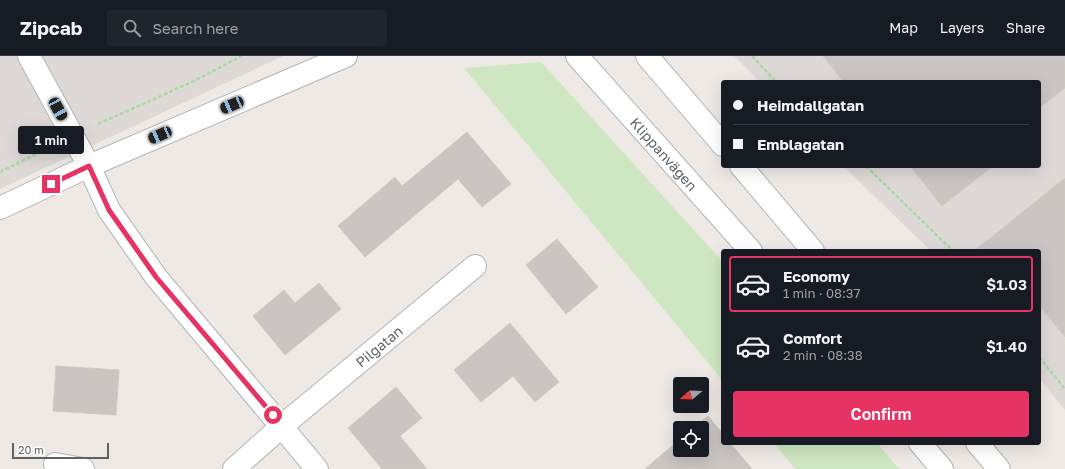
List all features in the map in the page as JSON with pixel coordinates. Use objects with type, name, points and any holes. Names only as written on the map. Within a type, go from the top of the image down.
[{"type":"street","points":[[29,56],[89,166],[109,210],[156,277],[318,469]]},
{"type":"street","points":[[0,208],[89,166],[346,56]]},
{"type":"street","name":"Klippanvägen","points":[[578,56],[749,249]]},
{"type":"street","points":[[647,56],[721,143]]},
{"type":"street","points":[[743,168],[811,249]]},
{"type":"street","name":"Pilgatan","points":[[234,469],[282,426],[475,266]]},
{"type":"street","points":[[922,445],[942,469]]},
{"type":"street","points":[[979,445],[999,469]]},
{"type":"street","points":[[55,464],[83,469]]},
{"type":"path","points":[[0,172],[72,135],[192,82],[242,56]]},
{"type":"path","points":[[752,56],[774,80]]},
{"type":"path","points":[[868,168],[951,249]]},
{"type":"path","points":[[1041,359],[1065,389]]},
{"type":"shaded area","points":[[0,56],[283,56],[0,189]]},
{"type":"shaded area","points":[[734,56],[1065,56],[1065,410],[1041,380],[1041,249],[929,249],[845,168],[1041,168],[1041,80],[758,80]]},
{"type":"green space","points":[[541,62],[721,260],[721,379],[464,68]]},
{"type":"green space","points":[[776,445],[879,445],[899,469],[795,469]]},
{"type":"building","points":[[823,56],[1065,56],[1065,88],[1041,106],[1041,80],[842,80]]},
{"type":"building","points":[[467,132],[511,184],[482,207],[458,179],[365,257],[338,226],[395,177],[402,186]]},
{"type":"building","points":[[912,168],[990,168],[942,206]]},
{"type":"building","points":[[1065,178],[1065,337],[1041,307],[1041,249],[976,249]]},
{"type":"building","points":[[557,239],[598,287],[566,314],[526,265]]},
{"type":"building","points":[[319,283],[341,309],[285,355],[253,316],[284,290],[295,303]]},
{"type":"building","points":[[510,323],[559,382],[535,402],[513,376],[481,402],[454,370]]},
{"type":"building","points":[[56,366],[119,370],[116,415],[53,411]]},
{"type":"building","points":[[396,387],[422,418],[400,436],[427,469],[382,469],[348,428]]},
{"type":"building","points":[[708,416],[721,432],[721,445],[732,445],[752,469],[645,469],[673,445],[673,457],[709,457],[709,421],[702,421]]},
{"type":"route","points":[[51,184],[89,166],[109,210],[156,277],[273,415]]}]
